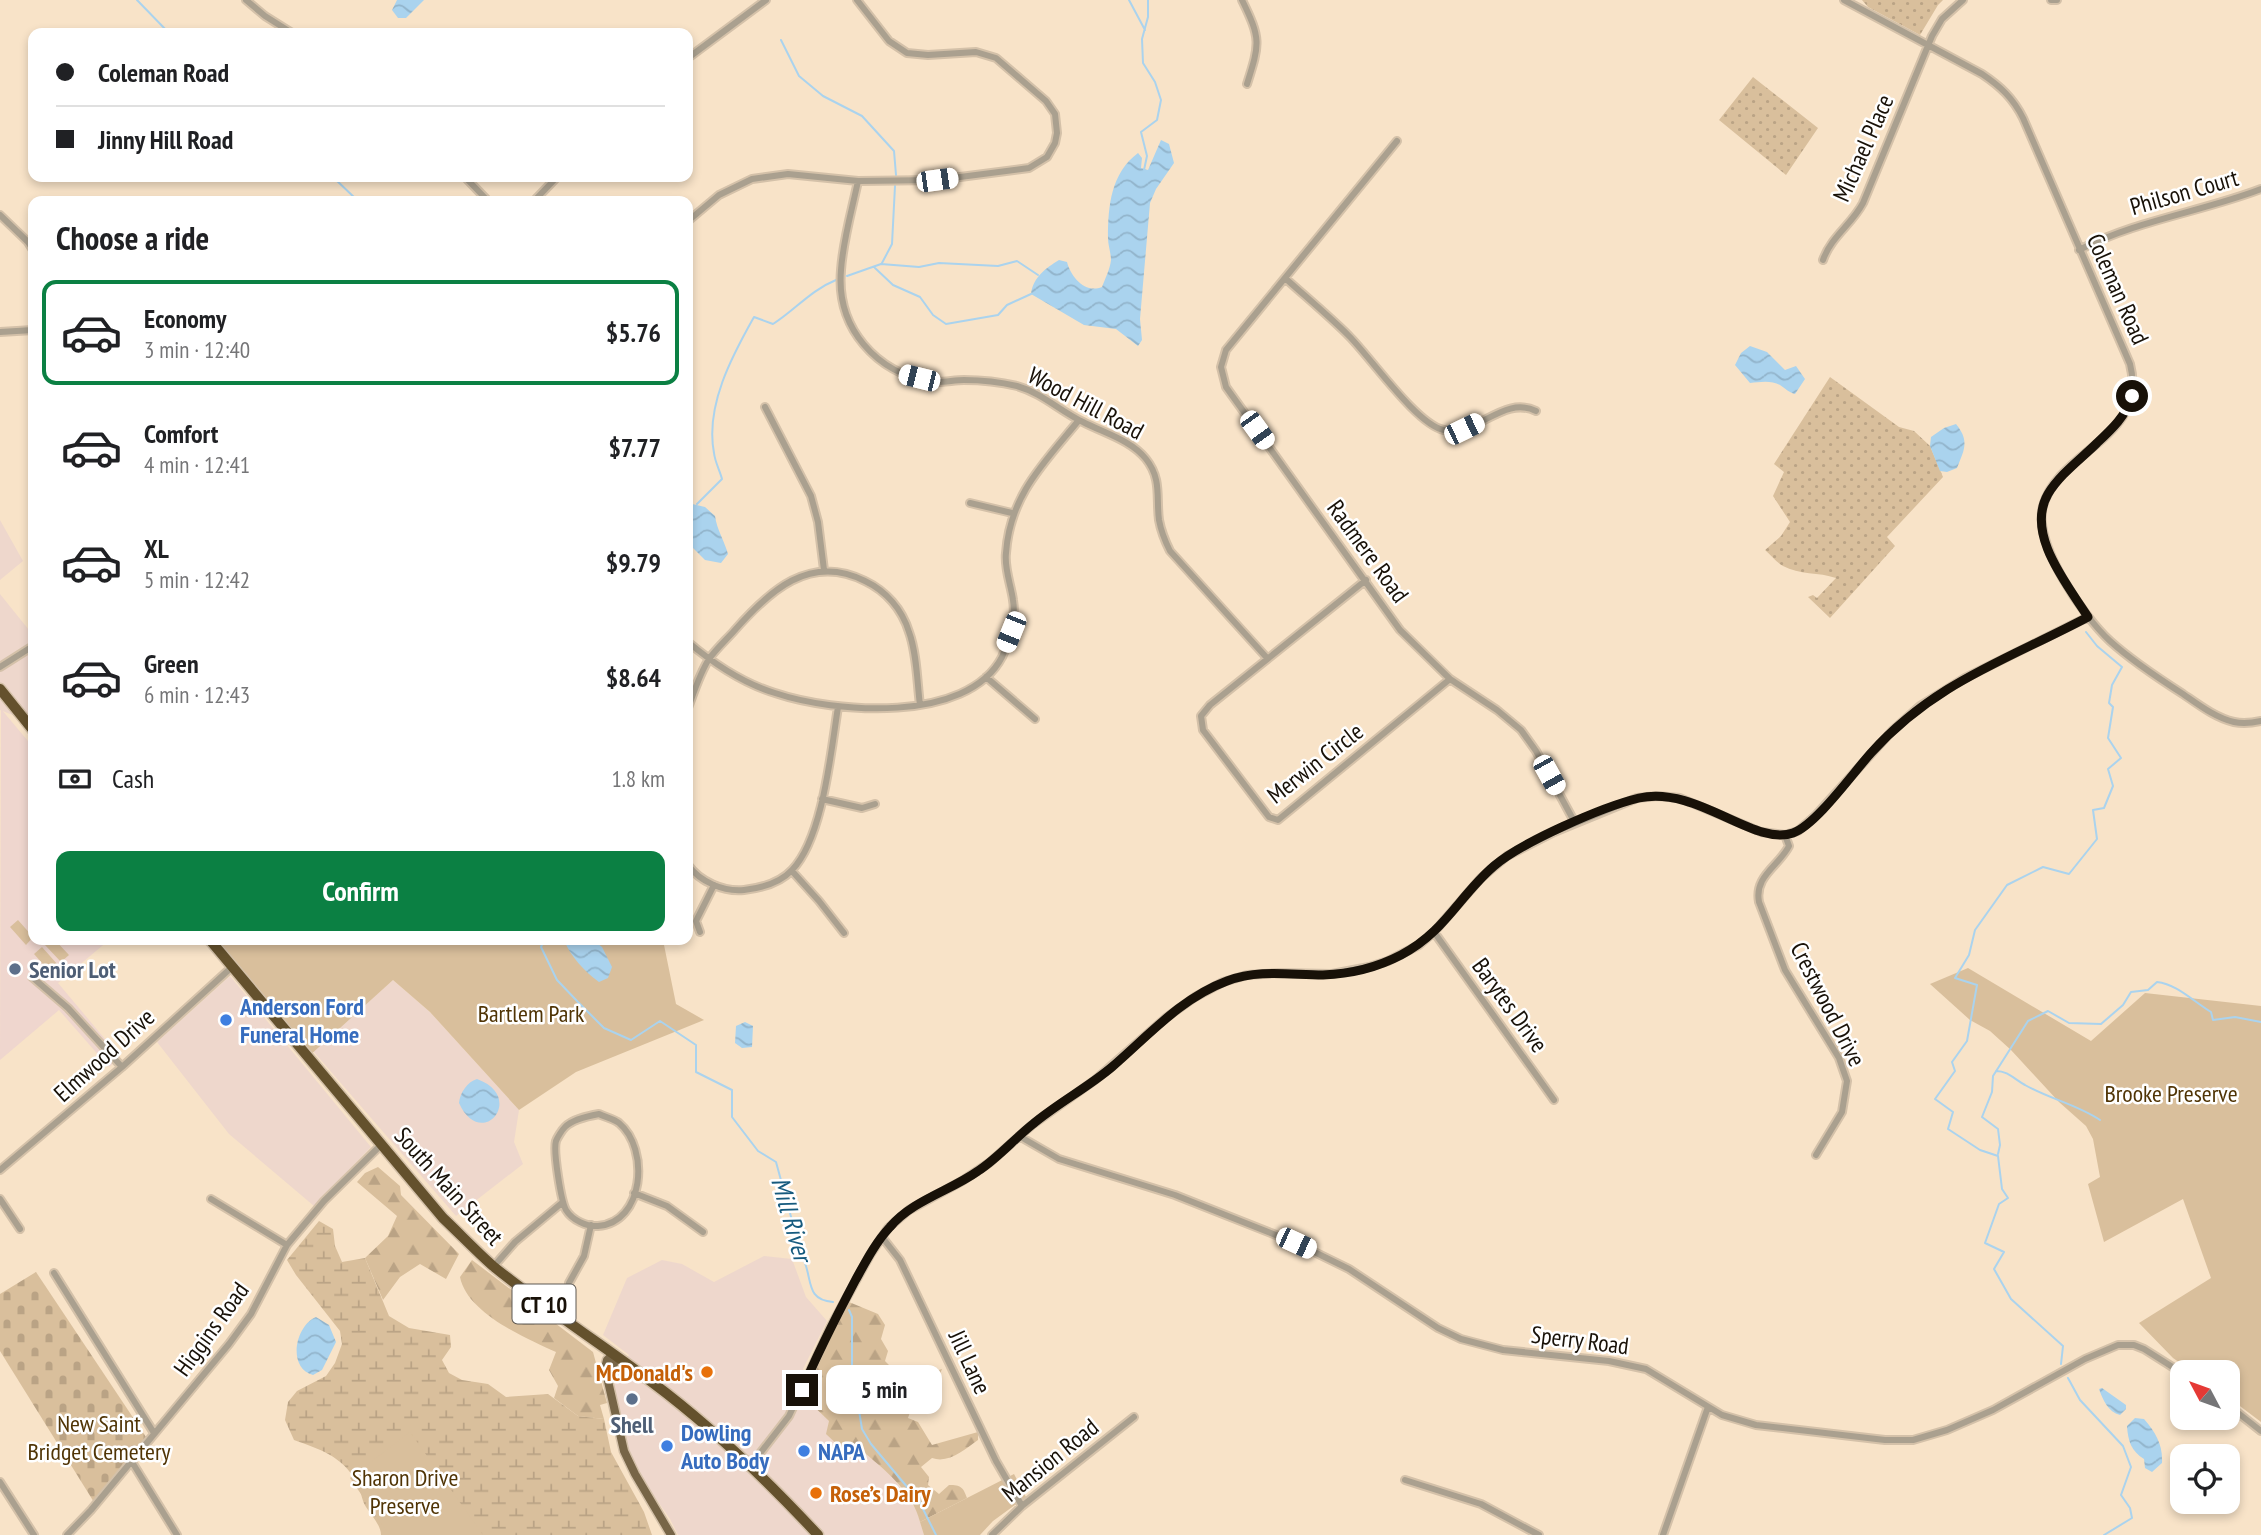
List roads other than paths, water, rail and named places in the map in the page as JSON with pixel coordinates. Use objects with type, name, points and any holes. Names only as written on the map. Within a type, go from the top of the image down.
[{"type":"highway","points":[[0,689],[28,724]]},
{"type":"highway","name":"South Main Street","points":[[214,945],[443,1218],[494,1266],[680,1404],[751,1465],[818,1535]]},
{"type":"main road","points":[[613,1354],[614,1364],[607,1375],[624,1451],[671,1535]]},
{"type":"street","points":[[246,0],[284,28]]},
{"type":"street","points":[[693,54],[766,0]]},
{"type":"street","points":[[693,217],[719,195],[752,179],[788,174],[858,181],[937,180],[1029,167],[1047,157],[1057,133],[1052,109],[996,58],[976,51],[928,55],[907,52],[889,41],[857,0]]},
{"type":"street","points":[[1242,0],[1256,30],[1257,52],[1247,84]]},
{"type":"street","name":"Coleman Road","points":[[1844,0],[1982,74],[2000,86],[2013,100],[2024,118],[2122,344],[2133,374],[2130,404],[2119,421],[2053,486],[2043,508],[2042,527],[2049,551],[2088,617],[2120,650],[2206,709],[2234,722],[2261,721]]},
{"type":"street","name":"Michael Place","points":[[1823,260],[1828,246],[1863,203],[1928,45],[1942,19],[1963,0]]},
{"type":"street","points":[[2052,0],[2057,0]]},
{"type":"street","name":"Radmere Road","points":[[1397,141],[1226,350],[1221,368],[1226,387],[1400,630],[1450,679],[1497,710],[1521,730],[1536,751],[1575,822]]},
{"type":"street","name":"Wood Hill Road","points":[[858,181],[841,270],[842,298],[848,318],[863,344],[881,363],[903,374],[935,382],[993,381],[1021,387],[1047,399],[1079,420],[1133,446],[1148,460],[1157,480],[1160,501],[1158,517],[1170,551],[1267,658]]},
{"type":"street","points":[[470,182],[483,196]]},
{"type":"street","points":[[539,196],[552,182]]},
{"type":"street","name":"Philson Court","points":[[2079,250],[2144,223],[2261,189]]},
{"type":"street","points":[[0,215],[28,242]]},
{"type":"street","points":[[1285,278],[1349,336],[1423,419],[1444,430],[1464,429],[1505,410],[1529,408],[1536,411]]},
{"type":"street","points":[[0,332],[28,330]]},
{"type":"street","points":[[765,407],[811,496],[818,522],[824,570]]},
{"type":"street","points":[[693,646],[709,660],[740,679],[775,693],[838,707],[920,705],[952,698],[986,677],[1001,659],[1011,632],[1014,603],[1005,555],[1012,513],[1037,471],[1079,420]]},
{"type":"street","points":[[970,503],[1012,513]]},
{"type":"street","points":[[693,697],[709,660],[747,616],[776,588],[800,576],[824,570],[852,574],[881,589],[898,608],[909,632],[920,705]]},
{"type":"street","name":"Merwin Circle","points":[[1366,580],[1267,658],[1210,705],[1201,716],[1203,730],[1273,820],[1278,820],[1450,679]]},
{"type":"street","points":[[751,1465],[793,1409],[830,1328],[881,1237],[899,1217],[978,1172],[1049,1111],[1109,1070],[1178,1008],[1209,989],[1231,980],[1261,973],[1332,974],[1369,967],[1404,954],[1434,932],[1494,866],[1520,848],[1575,822],[1637,799],[1666,796],[1689,800],[1761,832],[1785,835],[1798,831],[1808,824],[1892,731],[1920,706],[1965,678],[2088,617]]},
{"type":"street","points":[[0,667],[28,649]]},
{"type":"street","points":[[986,677],[1035,719]]},
{"type":"street","points":[[693,872],[714,886],[733,891],[758,889],[777,882],[792,871],[805,854],[822,799],[838,707]]},
{"type":"street","points":[[822,799],[862,808],[875,804]]},
{"type":"street","name":"Crestwood Drive","points":[[1785,835],[1789,846],[1762,880],[1757,891],[1759,902],[1785,970],[1839,1058],[1847,1081],[1843,1112],[1816,1155]]},
{"type":"street","points":[[792,871],[844,933]]},
{"type":"street","points":[[700,932],[696,921],[714,886]]},
{"type":"street","name":"Barytes Drive","points":[[1434,932],[1554,1100]]},
{"type":"street","name":"Elmwood Drive","points":[[0,1170],[122,1067],[232,967]]},
{"type":"street","points":[[32,977],[68,1008],[122,1067]]},
{"type":"street","points":[[599,1114],[619,1124],[636,1148],[640,1175],[628,1208],[615,1223],[596,1227],[580,1222],[568,1212],[563,1202],[556,1142],[565,1127],[581,1117],[599,1114]]},
{"type":"street","name":"Sperry Road","points":[[1019,1136],[1059,1159],[1175,1195],[1304,1247],[1349,1269],[1452,1335],[1503,1350],[1631,1365],[1655,1374],[1708,1407],[1735,1420],[1769,1428],[1901,1441],[1929,1436],[1964,1423],[2085,1359],[2118,1345],[2134,1345],[2170,1365]]},
{"type":"street","name":"Higgins Road","points":[[67,1535],[132,1462],[229,1344],[251,1314],[287,1245],[324,1201],[382,1144]]},
{"type":"street","points":[[634,1193],[667,1206],[703,1232]]},
{"type":"street","points":[[0,1199],[20,1228]]},
{"type":"street","points":[[211,1199],[287,1245]]},
{"type":"street","points":[[494,1266],[515,1242],[563,1202]]},
{"type":"street","points":[[569,1283],[584,1256],[591,1225]]},
{"type":"street","name":"Jill Lane","points":[[881,1237],[900,1260],[990,1450],[1022,1506]]},
{"type":"street","points":[[54,1273],[154,1433]]},
{"type":"street","points":[[1663,1535],[1708,1407]]},
{"type":"street","points":[[2240,1414],[2261,1431]]},
{"type":"street","name":"Mansion Road","points":[[992,1535],[1022,1506],[1134,1417]]},
{"type":"street","points":[[132,1462],[177,1535]]},
{"type":"street","points":[[1405,1480],[1481,1504],[1539,1535]]},
{"type":"street","points":[[0,1482],[34,1535]]},
{"type":"water","points":[[397,0],[424,0],[406,18],[398,18],[392,10]]},
{"type":"water","points":[[1161,140],[1169,144],[1174,163],[1150,203],[1140,319],[1142,340],[1138,346],[1116,329],[1084,325],[1031,294],[1037,278],[1059,260],[1067,262],[1080,283],[1090,288],[1102,287],[1111,260],[1109,214],[1117,180],[1129,161],[1138,153],[1142,158],[1141,168],[1148,170]]},
{"type":"water","points":[[1750,346],[1767,352],[1785,370],[1796,366],[1805,379],[1795,394],[1773,382],[1750,383],[1735,365],[1741,353]]},
{"type":"water","points":[[1956,424],[1964,441],[1962,456],[1957,468],[1947,472],[1940,471],[1930,446],[1931,437]]},
{"type":"water","points":[[693,504],[705,507],[715,516],[728,554],[721,563],[705,560],[693,548]]},
{"type":"water","points":[[567,946],[602,947],[612,967],[608,978],[599,982],[574,958]]},
{"type":"water","points":[[745,1022],[753,1026],[752,1047],[742,1048],[735,1043],[736,1026]]},
{"type":"water","points":[[477,1079],[491,1087],[498,1097],[499,1107],[488,1122],[478,1122],[468,1117],[459,1103],[465,1088]]},
{"type":"water","points":[[316,1317],[329,1325],[336,1342],[322,1370],[313,1375],[305,1371],[300,1364],[297,1347],[303,1329]]},
{"type":"water","points":[[2102,1388],[2126,1405],[2120,1415],[2106,1405],[2099,1389]]},
{"type":"water","points":[[2135,1418],[2144,1419],[2160,1445],[2162,1463],[2152,1472],[2145,1468],[2144,1459],[2136,1453],[2129,1441],[2127,1426]]},
{"type":"waterway","name":"Mill River","points":[[137,0],[164,28]]},
{"type":"waterway","points":[[1129,0],[1145,30]]},
{"type":"waterway","points":[[1144,170],[1147,156],[1141,132],[1157,120],[1161,100],[1155,82],[1143,63],[1142,39],[1148,17],[1148,0]]},
{"type":"waterway","points":[[781,40],[799,76],[823,96],[862,116],[894,151],[896,175]]},
{"type":"waterway","name":"Mill River","points":[[338,182],[353,196]]},
{"type":"waterway","points":[[882,263],[892,244],[895,186]]},
{"type":"waterway","points":[[847,276],[881,264],[919,267],[939,263],[998,266],[1017,261],[1038,275]]},
{"type":"waterway","points":[[875,268],[893,285],[920,297],[933,315],[946,324],[998,315],[1007,305],[1031,294]]},
{"type":"waterway","points":[[697,504],[722,479],[715,460],[713,417],[722,382],[754,317],[773,324],[819,289],[836,280]]},
{"type":"waterway","points":[[2061,1364],[2063,1346],[2011,1299],[1994,1269],[2004,1252],[1985,1243],[1999,1204],[2008,1198],[2002,1189],[1998,1156],[1980,1150],[1948,1129],[1953,1112],[1935,1099],[1955,1071],[1952,1062],[1967,1041],[1977,985],[1955,978],[1969,955],[1975,930],[2007,885],[2043,867],[2069,874],[2097,839],[2093,810],[2104,808],[2113,786],[2108,769],[2121,758],[2108,738],[2113,707],[2109,703],[2112,685],[2122,667],[2097,646],[2086,632]]},
{"type":"waterway","name":"Mill River","points":[[542,945],[557,980],[604,1028],[631,1040],[660,1021],[696,1045],[696,1072],[732,1090],[732,1117],[758,1151],[776,1162],[796,1235],[795,1249],[805,1263],[815,1294],[825,1301],[833,1302]]},
{"type":"waterway","points":[[1998,1154],[1998,1129],[1982,1117],[1992,1092],[1993,1076],[2028,1021],[2048,1011],[2069,1023],[2101,1024],[2123,1005],[2131,992],[2148,990],[2157,982],[2185,994],[2211,1012],[2213,1020],[2235,1017],[2261,1022]]},
{"type":"waterway","points":[[1996,1071],[2008,1074],[2034,1090],[2100,1120]]},
{"type":"waterway","name":"Mill River","points":[[849,1310],[852,1317],[852,1367],[862,1429],[871,1444],[919,1501],[936,1535]]},
{"type":"waterway","points":[[2068,1378],[2080,1400],[2123,1446],[2131,1467],[2121,1495],[2130,1508],[2132,1518],[2104,1535]]},
{"type":"place","name":"Senior Lot","points":[[15,969]]},
{"type":"place","name":"Anderson Ford Funeral Home","points":[[226,1020]]},
{"type":"place","name":"McDonald's","points":[[707,1372]]},
{"type":"place","name":"Shell","points":[[632,1399]]},
{"type":"place","name":"Dowling Auto Body","points":[[667,1446]]},
{"type":"place","name":"NAPA","points":[[804,1451]]},
{"type":"place","name":"Rose’s Dairy","points":[[816,1493]]},
{"type":"park label","name":"Bartlem Park","points":[[531,1013]]},
{"type":"park label","name":"Brooke Preserve","points":[[2171,1093]]},
{"type":"park label","name":"New Saint Bridget Cemetery","points":[[99,1437]]},
{"type":"park label","name":"Sharon Drive Preserve","points":[[405,1491]]}]
